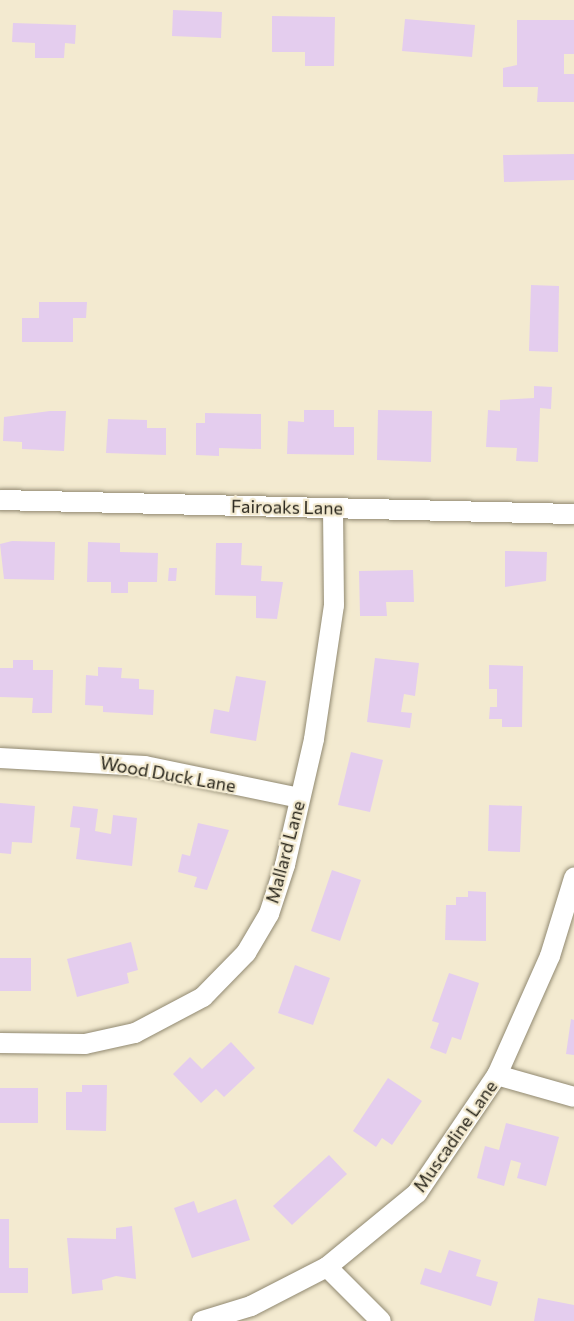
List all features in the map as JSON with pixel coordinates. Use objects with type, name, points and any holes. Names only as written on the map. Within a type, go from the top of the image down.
[{"type":"street","name":"Fairoaks Lane","points":[[0,500],[574,514]]},
{"type":"street","name":"Mallard Lane","points":[[0,1043],[85,1044],[125,1036],[170,1018],[221,983],[246,953],[268,914],[300,798],[334,605],[333,508]]},
{"type":"street","name":"Wood Duck Lane","points":[[0,758],[145,766],[300,798]]},
{"type":"street","name":"Muscadine Lane","points":[[202,1321],[251,1306],[327,1267],[417,1193],[497,1075],[550,956],[574,878]]},
{"type":"street","points":[[497,1075],[574,1097]]},
{"type":"street","points":[[327,1267],[381,1321]]},
{"type":"building","points":[[173,10],[222,12],[221,38],[172,36]]},
{"type":"building","points":[[272,16],[335,17],[334,66],[305,66],[305,52],[272,52]]},
{"type":"building","points":[[405,19],[475,25],[472,57],[402,51]]},
{"type":"building","points":[[517,20],[574,20],[574,54],[564,54],[564,74],[574,74],[574,102],[537,102],[538,87],[503,87],[503,68],[517,65]]},
{"type":"building","points":[[13,23],[76,25],[75,44],[65,43],[64,58],[35,58],[35,43],[12,42]]},
{"type":"building","points":[[574,154],[574,180],[504,182],[503,155]]},
{"type":"building","points":[[531,285],[559,286],[558,352],[529,351]]},
{"type":"building","points":[[39,302],[87,302],[86,318],[73,318],[73,342],[22,342],[22,318],[39,318]]},
{"type":"building","points":[[534,386],[552,387],[551,409],[540,408],[538,462],[516,461],[517,448],[486,447],[488,410],[500,411],[500,400],[534,398]]},
{"type":"building","points":[[304,410],[334,410],[334,427],[354,427],[354,455],[287,454],[288,421],[304,422]]},
{"type":"building","points":[[378,410],[432,411],[431,462],[377,460]]},
{"type":"building","points":[[66,411],[64,451],[22,449],[22,442],[3,441],[4,417]]},
{"type":"building","points":[[205,413],[261,414],[261,449],[219,448],[219,456],[196,455],[196,423],[205,423]]},
{"type":"building","points":[[108,419],[147,420],[147,428],[166,428],[166,455],[106,453]]},
{"type":"building","points":[[12,541],[55,542],[54,580],[4,579],[0,544]]},
{"type":"building","points":[[88,542],[120,543],[120,552],[158,553],[157,582],[128,582],[128,593],[111,593],[111,582],[87,582]]},
{"type":"building","points":[[216,543],[242,543],[241,565],[262,566],[261,581],[283,582],[277,619],[256,618],[256,596],[215,595]]},
{"type":"building","points":[[505,551],[547,552],[546,581],[505,587]]},
{"type":"building","points":[[169,568],[177,568],[176,581],[168,581]]},
{"type":"building","points":[[413,570],[414,602],[386,602],[387,616],[360,616],[359,571]]},
{"type":"building","points":[[375,658],[419,663],[415,696],[404,694],[401,712],[412,713],[410,728],[367,722]]},
{"type":"building","points":[[13,660],[33,660],[33,670],[53,670],[52,713],[32,713],[33,698],[0,697],[0,668],[13,668]]},
{"type":"building","points":[[489,665],[523,666],[522,727],[502,727],[502,719],[489,719],[490,707],[497,707],[497,689],[489,689]]},
{"type":"building","points":[[98,667],[122,668],[121,678],[139,679],[139,689],[154,690],[153,715],[103,712],[103,706],[85,705],[86,675],[98,676]]},
{"type":"building","points":[[236,676],[266,681],[256,741],[210,733],[214,709],[229,712]]},
{"type":"building","points":[[351,752],[383,760],[370,812],[338,805]]},
{"type":"building","points":[[0,803],[35,806],[32,843],[12,842],[11,854],[0,853]]},
{"type":"building","points":[[489,805],[522,806],[520,852],[488,851]]},
{"type":"building","points":[[73,806],[98,809],[95,831],[111,834],[113,815],[137,818],[132,866],[76,859],[80,828],[70,827]]},
{"type":"building","points":[[198,823],[229,830],[207,890],[194,887],[197,877],[178,872],[182,854],[190,856]]},
{"type":"building","points":[[332,870],[361,880],[340,941],[311,931]]},
{"type":"building","points":[[468,891],[486,892],[486,941],[445,940],[446,905],[456,905],[456,897],[468,897]]},
{"type":"building","points":[[131,942],[138,970],[127,973],[129,983],[77,997],[67,959]]},
{"type":"building","points":[[0,958],[31,958],[31,991],[0,991]]},
{"type":"building","points":[[295,965],[330,978],[313,1025],[278,1013]]},
{"type":"building","points":[[449,973],[479,983],[461,1040],[452,1037],[446,1054],[430,1048],[439,1023],[432,1021]]},
{"type":"building","points":[[571,1019],[574,1020],[574,1055],[566,1054]]},
{"type":"building","points":[[231,1042],[255,1068],[224,1097],[216,1089],[201,1103],[173,1074],[190,1057],[202,1069]]},
{"type":"building","points":[[388,1078],[422,1101],[392,1145],[382,1138],[376,1147],[353,1131]]},
{"type":"building","points":[[82,1085],[107,1085],[106,1131],[66,1130],[66,1092],[82,1092]]},
{"type":"building","points":[[0,1088],[38,1088],[38,1123],[0,1123]]},
{"type":"building","points":[[506,1123],[559,1137],[546,1186],[517,1178],[521,1163],[511,1160],[504,1186],[477,1178],[485,1146],[499,1150]]},
{"type":"building","points":[[329,1155],[347,1174],[292,1225],[273,1206]]},
{"type":"building","points":[[236,1199],[250,1240],[192,1258],[174,1208],[194,1201],[198,1213]]},
{"type":"building","points":[[0,1219],[9,1219],[9,1268],[28,1268],[28,1293],[0,1293]]},
{"type":"building","points":[[132,1226],[136,1279],[116,1276],[102,1280],[103,1290],[72,1294],[67,1238],[116,1239],[116,1228]]},
{"type":"building","points":[[449,1250],[481,1260],[476,1276],[498,1282],[491,1306],[420,1284],[425,1268],[441,1273]]},
{"type":"building","points":[[538,1298],[574,1305],[574,1321],[534,1321]]}]
